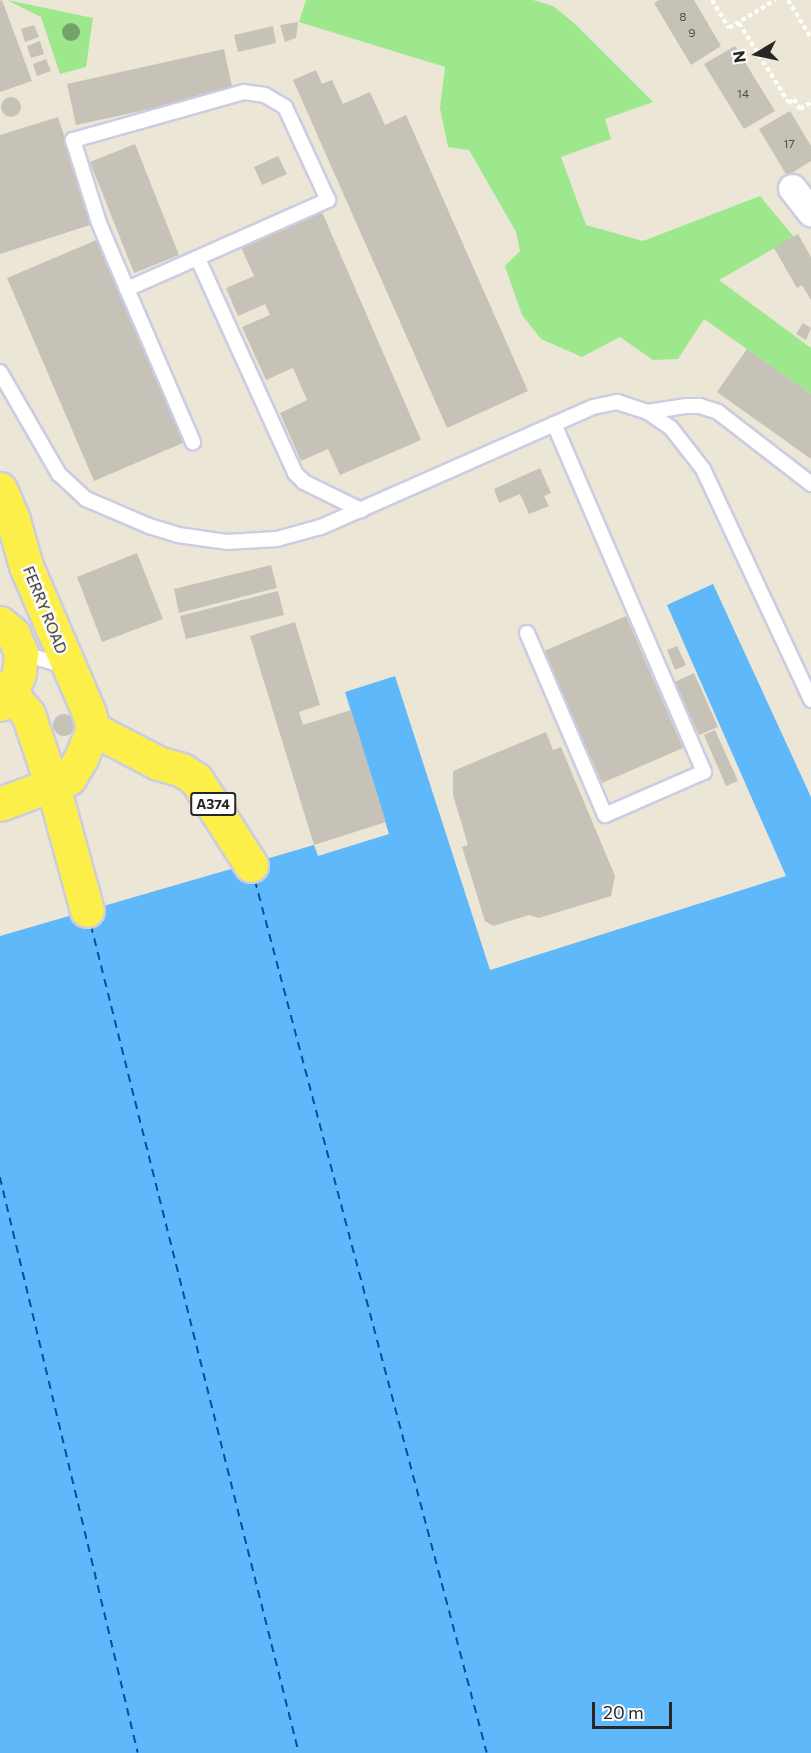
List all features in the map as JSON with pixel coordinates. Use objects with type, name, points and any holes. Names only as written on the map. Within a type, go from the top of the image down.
[{"type":"main road","name":"FERRY ROAD","points":[[0,489],[13,520],[26,566],[69,668],[87,743]]},
{"type":"main road","points":[[0,623],[13,634],[21,653],[19,673],[4,695],[28,714],[55,792],[87,910]]},
{"type":"main road","points":[[0,804],[55,792],[69,778],[87,743]]},
{"type":"main road","name":"A374","points":[[40,747],[87,743],[182,770],[196,779],[251,865]]},
{"type":"street","points":[[792,188],[811,212]]},
{"type":"lane","points":[[127,289],[328,200],[285,107],[265,95],[244,92],[73,140],[99,223],[127,289],[193,442]]},
{"type":"lane","points":[[198,259],[295,473],[304,482],[361,510]]},
{"type":"lane","points":[[0,372],[59,474],[86,499],[122,516],[196,538],[227,542],[254,542],[300,534],[361,510],[593,407],[611,403],[633,406],[648,412],[671,428],[703,469],[811,700]]},
{"type":"lane","points":[[648,412],[693,406],[718,412],[811,484]]},
{"type":"lane","points":[[527,633],[605,815],[704,772],[554,424]]},
{"type":"lane","points":[[21,653],[69,668]]},
{"type":"path","points":[[712,0],[729,28],[776,0]]},
{"type":"path","points":[[788,0],[811,38]]},
{"type":"path","points":[[739,23],[789,103],[794,99],[800,109],[811,103]]},
{"type":"green space","points":[[7,0],[93,18],[86,67],[60,74],[41,17]]},
{"type":"green space","points":[[306,0],[533,0],[553,6],[574,23],[653,102],[605,119],[611,139],[561,157],[586,225],[643,241],[760,196],[794,237],[719,280],[811,348],[811,394],[704,319],[678,359],[653,360],[620,337],[582,357],[541,339],[522,315],[505,266],[520,251],[516,232],[469,150],[448,147],[440,108],[445,67],[299,22]]},
{"type":"water","points":[[713,584],[811,797],[811,1753],[0,1753],[0,936],[314,845],[318,856],[389,834],[345,692],[395,676],[490,970],[786,876],[667,605]]},
{"type":"building","points":[[2,0],[32,81],[0,92],[0,1]]},
{"type":"building","points":[[659,0],[694,0],[721,46],[691,65],[654,3]]},
{"type":"building","points":[[298,22],[296,38],[285,42],[280,25]]},
{"type":"building","points":[[34,25],[39,37],[25,42],[21,29]]},
{"type":"building","points":[[273,26],[276,43],[238,52],[234,35]]},
{"type":"building","points":[[40,41],[44,54],[31,58],[27,46]]},
{"type":"building","points":[[735,46],[775,111],[744,129],[704,64]]},
{"type":"building","points":[[224,49],[233,91],[76,125],[67,84]]},
{"type":"building","points":[[46,59],[51,71],[37,76],[33,64]]},
{"type":"building","points":[[316,70],[322,84],[332,80],[343,104],[370,92],[385,125],[406,115],[528,391],[447,428],[293,80]]},
{"type":"building","points":[[11,97],[18,100],[21,107],[18,114],[11,117],[4,114],[1,107],[4,100]]},
{"type":"building","points":[[790,111],[811,146],[811,161],[787,176],[759,129]]},
{"type":"building","points":[[58,117],[93,224],[0,254],[0,135]]},
{"type":"building","points":[[135,144],[179,255],[134,273],[90,162]]},
{"type":"building","points":[[278,156],[287,174],[262,185],[254,167]]},
{"type":"building","points":[[322,212],[421,440],[340,475],[328,449],[301,461],[280,413],[307,400],[293,368],[266,380],[242,327],[270,315],[265,304],[238,316],[226,288],[254,276],[241,247]]},
{"type":"building","points":[[798,234],[811,257],[811,300],[802,285],[797,288],[774,248]]},
{"type":"building","points":[[99,239],[185,442],[94,481],[7,278]]},
{"type":"building","points":[[803,323],[811,328],[806,340],[796,334]]},
{"type":"building","points":[[747,349],[811,394],[811,459],[717,392]]},
{"type":"building","points":[[540,468],[551,493],[544,496],[549,506],[529,514],[520,494],[499,503],[494,489]]},
{"type":"building","points":[[137,553],[163,619],[102,642],[77,577]]},
{"type":"building","points":[[271,565],[277,588],[179,613],[174,589]]},
{"type":"building","points":[[278,591],[284,615],[186,639],[180,616]]},
{"type":"building","points":[[626,616],[683,748],[602,783],[544,651]]},
{"type":"building","points":[[295,622],[320,705],[299,712],[303,725],[351,710],[386,822],[314,845],[250,636]]},
{"type":"building","points":[[677,646],[686,665],[675,670],[667,650]]},
{"type":"building","points":[[694,673],[718,727],[699,735],[675,682]]},
{"type":"building","points":[[64,714],[72,717],[75,725],[72,733],[64,736],[56,733],[53,725],[56,717]]},
{"type":"building","points":[[715,730],[738,781],[726,786],[704,735]]},
{"type":"building","points":[[546,732],[553,750],[561,747],[615,876],[611,896],[539,918],[529,915],[493,926],[485,921],[462,847],[468,845],[453,795],[453,771]]},
{"type":"ferry route","points":[[255,880],[487,1753]]},
{"type":"ferry route","points":[[91,925],[299,1753]]},
{"type":"ferry route","points":[[0,1177],[138,1753]]}]
